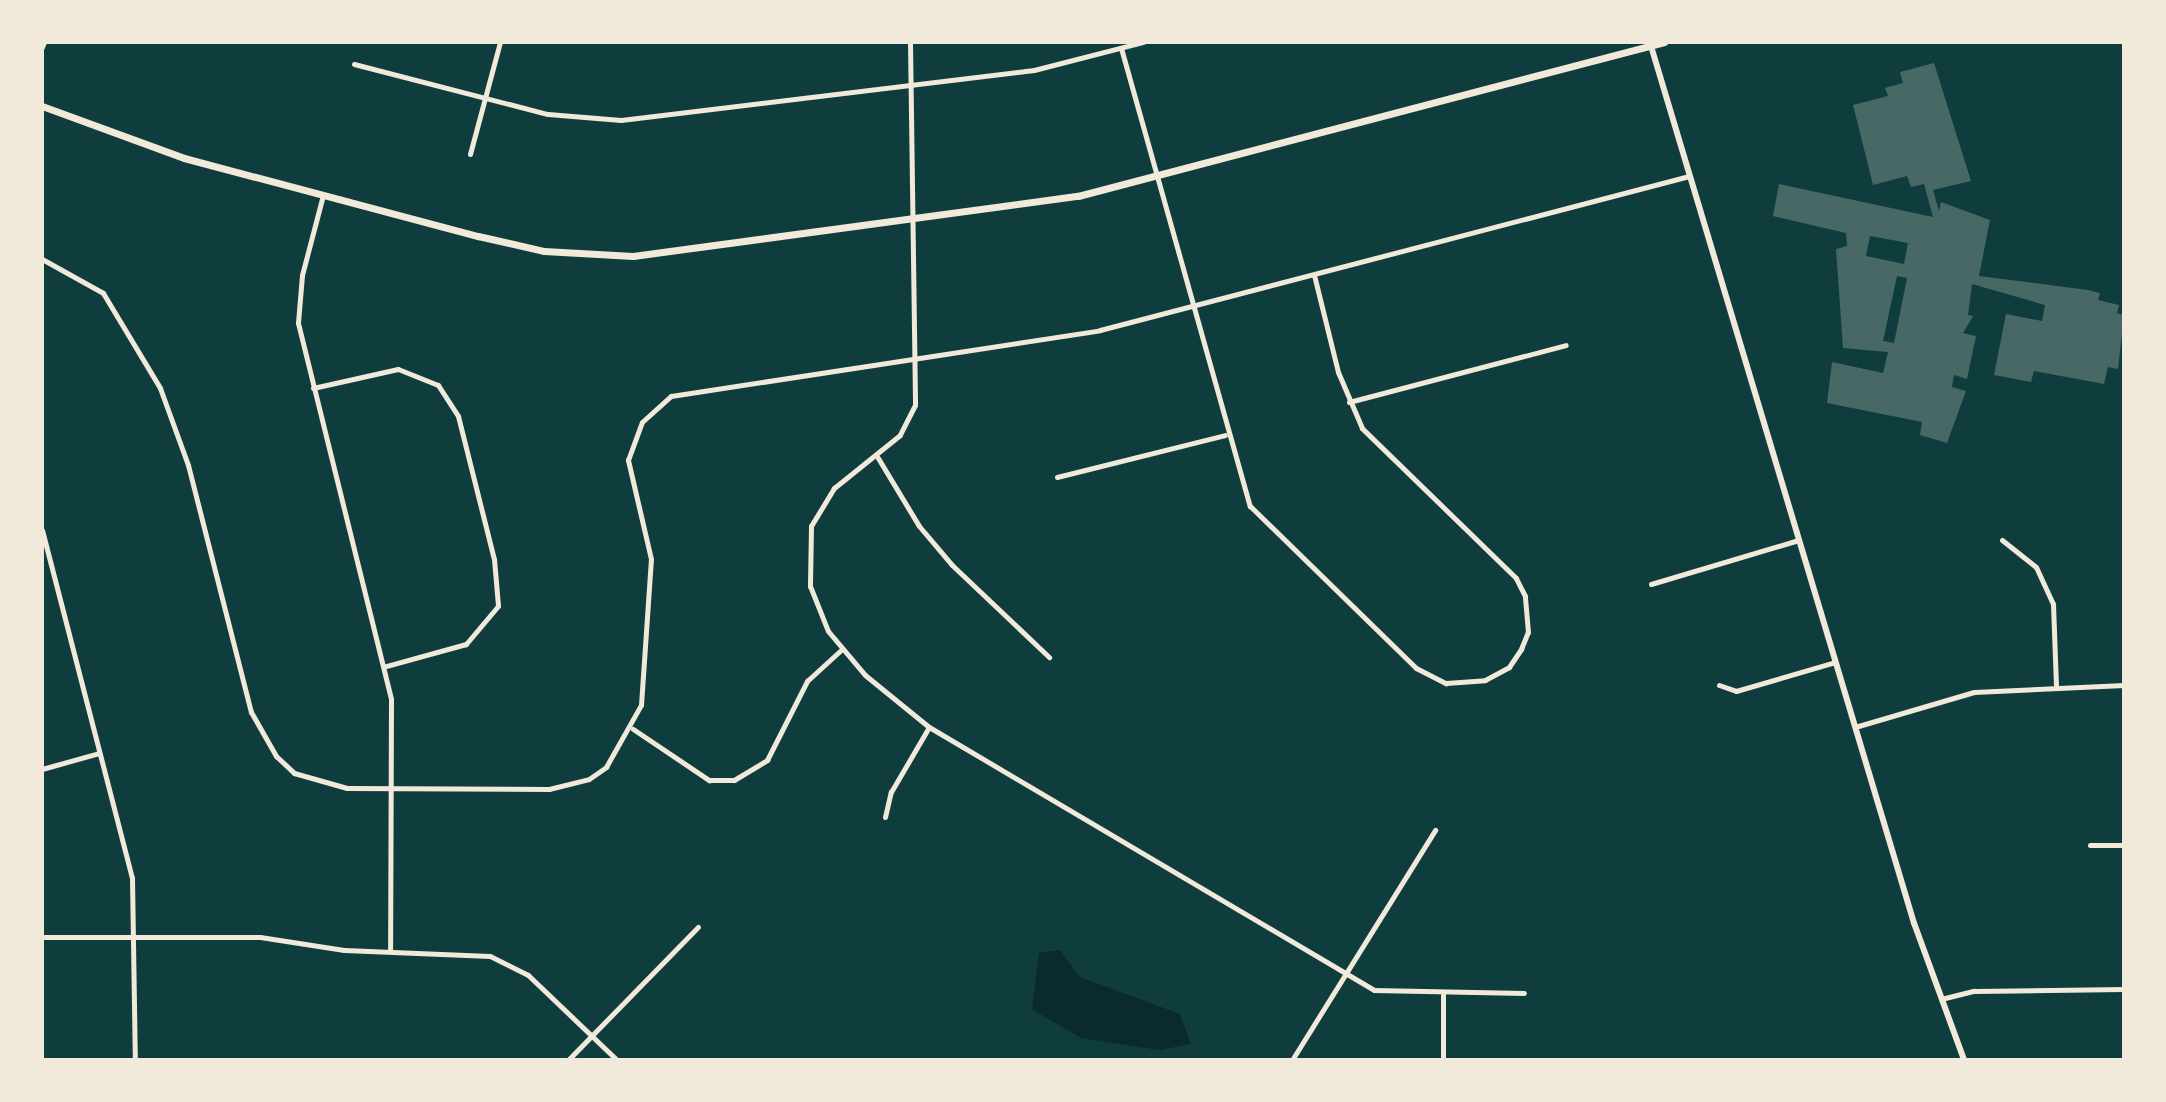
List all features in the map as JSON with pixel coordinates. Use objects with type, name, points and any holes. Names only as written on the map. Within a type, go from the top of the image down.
[{"type":"main road","points":[[42,106],[184,159],[531,248],[586,255],[685,252],[1078,196],[1664,42]]},
{"type":"street","points":[[470,154],[500,42]]},
{"type":"street","points":[[910,42],[915,87],[919,357],[910,420],[878,458],[818,506],[807,544],[810,586],[841,650],[929,727],[1374,990],[1443,995],[1524,993]]},
{"type":"street","points":[[354,64],[548,114],[621,120],[915,87],[1034,70],[1143,42]]},
{"type":"street","points":[[1651,44],[1914,923],[1964,1060]]},
{"type":"street","points":[[1121,48],[1158,174],[1242,492],[1261,521],[1315,565],[1416,668],[1446,683],[1485,680],[1509,667],[1521,649],[1528,632],[1525,596],[1502,564],[1378,449],[1349,402],[1314,275]]},
{"type":"street","points":[[42,259],[103,293],[160,388],[188,466],[261,736],[294,773],[319,784],[391,789],[573,785],[606,767],[633,729],[641,705],[651,584],[647,529],[629,479],[632,439],[642,422],[662,402],[690,389],[1035,342],[1192,307],[1689,176]]},
{"type":"street","points":[[323,195],[298,299],[313,388],[386,666],[391,789],[390,950]]},
{"type":"street","points":[[1349,402],[1566,345]]},
{"type":"street","points":[[313,388],[398,369],[438,385],[458,416],[494,559],[498,606],[466,643],[386,666]]},
{"type":"street","points":[[1057,477],[1225,435]]},
{"type":"street","points":[[878,458],[919,526],[951,565],[1049,657]]},
{"type":"street","points":[[42,530],[132,878],[137,936],[135,1060]]},
{"type":"street","points":[[1651,584],[1799,540]]},
{"type":"street","points":[[2002,540],[2036,567],[2053,604],[2056,685]]},
{"type":"street","points":[[633,729],[709,780],[734,780],[767,760],[807,681],[841,650]]},
{"type":"street","points":[[1719,685],[1736,691],[1835,662]]},
{"type":"street","points":[[1855,727],[1973,692],[2056,685],[2124,685]]},
{"type":"street","points":[[885,817],[896,781],[929,727]]},
{"type":"street","points":[[42,769],[99,753]]},
{"type":"street","points":[[1292,1060],[1435,830]]},
{"type":"street","points":[[2090,845],[2124,845]]},
{"type":"street","points":[[568,1060],[698,927]]},
{"type":"street","points":[[42,937],[260,937],[390,950],[465,951],[499,960],[528,975],[617,1060]]},
{"type":"street","points":[[1941,999],[1974,991],[2124,989]]},
{"type":"street","points":[[1443,995],[1443,1060]]},
{"type":"water","points":[[1060,950],[1080,977],[1180,1014],[1191,1044],[1159,1050],[1081,1038],[1032,1009],[1039,953]]},
{"type":"building","points":[[1934,63],[1971,181],[1933,190],[1939,211],[1941,202],[1990,220],[1979,276],[2100,293],[2098,300],[2119,305],[2117,313],[2124,315],[2118,369],[2108,367],[2104,384],[2034,371],[2031,382],[1994,375],[2006,314],[2042,321],[2045,305],[1972,284],[1968,315],[1973,316],[1963,333],[1976,336],[1967,379],[1954,375],[1952,387],[1966,391],[1947,443],[1920,435],[1922,422],[1827,403],[1832,362],[1883,373],[1888,352],[1843,348],[1836,249],[1847,246],[1846,233],[1773,216],[1779,184],[1933,217],[1924,184],[1911,187],[1907,176],[1873,185],[1853,105],[1888,96],[1885,88],[1903,83],[1900,72]],"holes":[[[1870,236],[1908,243],[1904,264],[1866,256]],[[1897,276],[1907,278],[1894,343],[1883,341]]]}]
